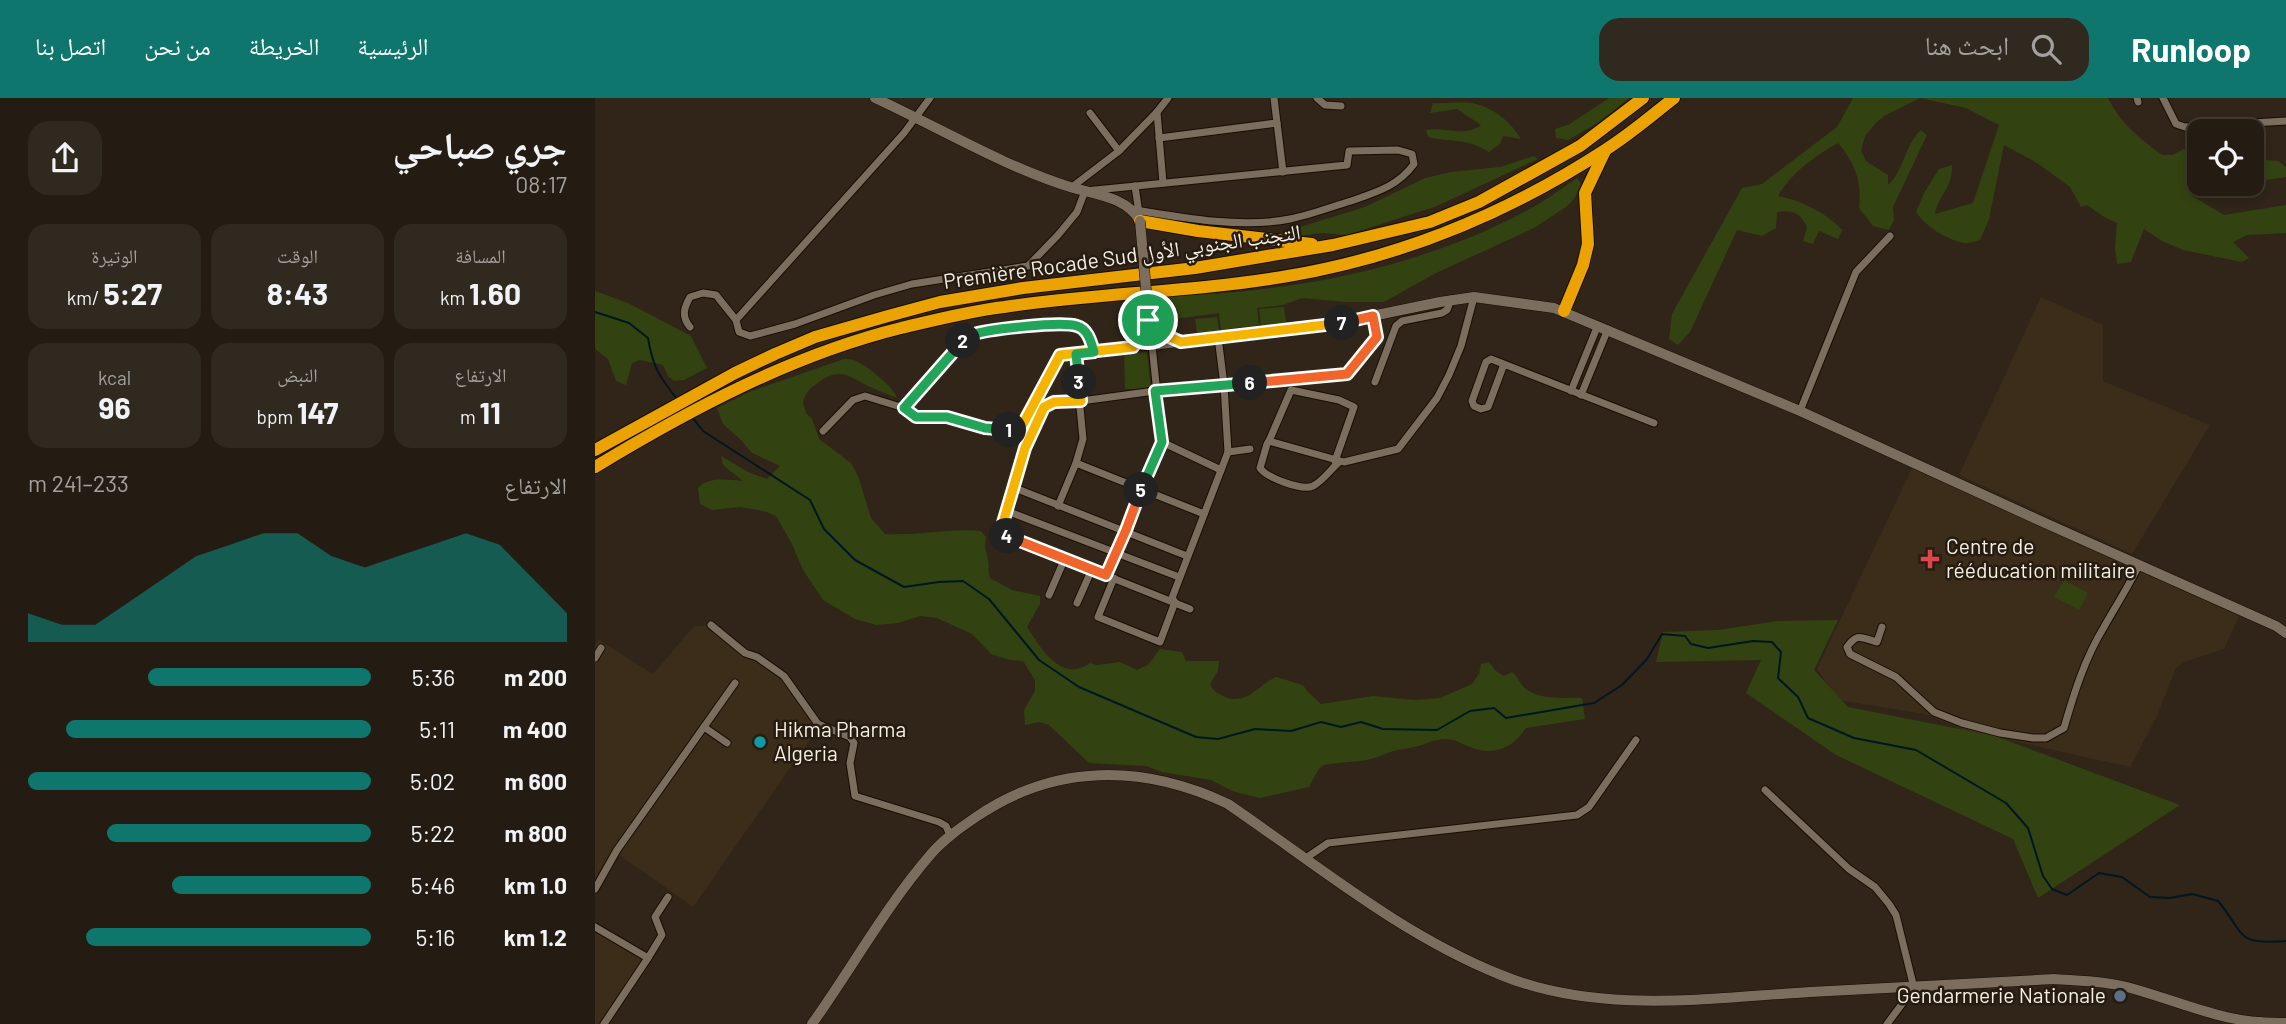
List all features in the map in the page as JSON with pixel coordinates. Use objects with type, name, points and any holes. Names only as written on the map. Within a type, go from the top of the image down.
[{"type":"highway","name":"Première Rocade Sud التجنب الجنوبي الأول","points":[[597,448],[735,373],[815,337],[940,302],[1023,288],[1195,268],[1333,245],[1430,222],[1479,202],[1580,146],[1643,98]]},
{"type":"highway","name":"Première Rocade Sud التجنب الجنوبي الأول","points":[[598,466],[777,369],[900,328],[1003,307],[1287,276],[1378,256],[1460,228],[1569,172],[1605,150],[1674,98]]},
{"type":"highway","points":[[1564,311],[1583,265],[1588,244],[1585,193],[1605,150]]},
{"type":"highway","points":[[1569,172],[1578,170],[1584,174],[1588,186]]},
{"type":"highway","points":[[1136,213],[1280,242],[1333,245]]},
{"type":"main road","points":[[875,98],[1034,173],[1113,199],[1136,213],[1152,345],[1338,323],[1451,299],[1473,297],[1534,304],[1564,311],[1800,411],[2276,626],[2286,633]]},
{"type":"main road","points":[[1148,316],[1163,334],[1181,342]]},
{"type":"main road","points":[[1133,347],[1148,316]]},
{"type":"main road","points":[[812,1024],[891,906],[931,854],[950,835],[1009,797],[1048,782],[1086,775],[1129,774],[1162,780],[1207,794],[1228,804],[1412,932],[1454,956],[1504,977],[1547,990],[1610,999],[1690,999],[2054,979],[2099,982],[2132,988],[2207,1014],[2244,1023],[2286,1023]]},
{"type":"street","points":[[736,320],[930,98]]},
{"type":"street","points":[[1274,98],[1283,172]]},
{"type":"street","points":[[1317,98],[1325,105],[1341,106]]},
{"type":"street","points":[[2163,98],[2176,124],[2185,127],[2286,121]]},
{"type":"street","points":[[1072,187],[1119,151],[1157,112],[1163,100]]},
{"type":"street","points":[[1157,112],[1163,183]]},
{"type":"street","points":[[1090,113],[1119,151]]},
{"type":"street","points":[[1159,138],[1277,123]]},
{"type":"street","points":[[690,327],[683,310],[690,297],[703,293],[716,295],[736,320],[739,332],[750,336],[795,324],[912,284],[1028,266],[1077,212],[1085,191],[1163,183],[1283,172],[1347,165],[1349,151],[1398,150],[1412,154],[1414,164],[1403,179],[1369,195],[1290,219],[1267,222],[1203,220],[1136,213],[1135,186]]},
{"type":"street","points":[[1800,411],[1856,272],[1890,236]]},
{"type":"street","points":[[1269,441],[1337,461],[1351,461],[1398,449],[1437,398],[1449,375],[1461,346],[1473,297]]},
{"type":"street","points":[[1375,382],[1396,326],[1402,321],[1443,313],[1451,299]]},
{"type":"street","points":[[1190,609],[1000,533],[1025,448],[1044,407],[1054,402],[1155,391],[1347,374],[1377,337],[1373,316]]},
{"type":"street","points":[[904,408],[968,336],[985,331],[1063,324],[1079,326],[1087,333],[1094,352]]},
{"type":"street","points":[[1571,391],[1603,327]]},
{"type":"street","points":[[1581,395],[1603,327]]},
{"type":"street","points":[[1175,603],[1172,598],[1179,577],[1228,452],[1218,337]]},
{"type":"street","points":[[823,431],[853,400],[865,396],[904,408],[916,417],[947,417],[985,428],[1008,430],[1023,424],[1060,355],[1152,345],[1162,442],[1116,554],[1098,617],[1160,642],[1175,603]]},
{"type":"street","points":[[1058,506],[1083,439],[1076,354]]},
{"type":"street","points":[[1504,364],[1488,407],[1481,409],[1473,406],[1472,401],[1487,360],[1491,359],[1504,364],[1654,424]]},
{"type":"street","points":[[1291,390],[1339,400],[1354,407],[1337,461],[1313,486],[1298,486],[1262,472],[1260,468],[1263,454],[1291,390]]},
{"type":"street","points":[[1162,442],[1221,470]]},
{"type":"street","points":[[1228,452],[1250,449]]},
{"type":"street","points":[[1076,463],[1204,514]]},
{"type":"street","points":[[1015,488],[1187,556]]},
{"type":"street","points":[[1007,511],[1179,577]]},
{"type":"street","points":[[1049,595],[1065,558]]},
{"type":"street","points":[[1882,626],[1877,642],[1858,636],[1853,638],[1847,647],[1850,654],[1896,677],[1934,712],[2000,733],[2046,738],[2064,728],[2076,684],[2104,626],[2139,565]]},
{"type":"street","points":[[1077,603],[1092,569]]},
{"type":"street","points":[[711,625],[745,653],[757,656],[784,676],[818,724],[850,737],[854,743],[850,763],[855,796],[939,822],[946,826],[950,835]]},
{"type":"street","points":[[595,658],[601,648]]},
{"type":"street","points":[[595,889],[617,849],[735,683]]},
{"type":"street","points":[[704,727],[727,743]]},
{"type":"street","points":[[1306,858],[1328,844],[1337,842],[1577,815],[1589,807],[1636,740]]},
{"type":"street","points":[[1765,789],[1849,869],[1875,887],[1896,915],[1914,988],[1887,1024]]},
{"type":"street","points":[[604,1024],[662,935],[655,917],[668,897]]},
{"type":"street","points":[[595,927],[648,958]]},
{"type":"shaded area","points":[[2041,297],[2103,325],[2103,381],[2210,425],[2132,554],[1959,475]]},
{"type":"shaded area","points":[[1912,468],[2239,616],[2224,649],[2184,662],[2176,668],[2157,716],[2130,767],[1964,730],[1925,714],[1838,700],[1817,669]]},
{"type":"shaded area","points":[[694,626],[710,626],[783,678],[818,728],[693,907],[614,851],[595,883],[595,645],[599,640],[653,674]]},
{"type":"shaded area","points":[[595,922],[647,955],[601,1024],[595,1024]]},
{"type":"green space","points":[[1609,98],[1629,98],[1599,122],[1568,140],[1556,138],[1555,129],[1570,124]]},
{"type":"green space","points":[[1853,98],[1920,98],[1884,116],[1876,123],[1865,136],[1861,151],[1866,161],[1888,175],[1888,185],[1898,173],[1915,136],[1921,130],[1927,135],[1893,207],[1894,220],[1889,230],[1873,226],[1859,208],[1856,173],[1838,143],[1804,166],[1778,196],[1804,204],[1829,218],[1842,230],[1838,239],[1819,231],[1813,244],[1803,241],[1807,227],[1798,215],[1787,211],[1777,212],[1776,228],[1762,236],[1737,230],[1690,332],[1678,345],[1669,339],[1672,314],[1742,188],[1762,184],[1837,127]]},
{"type":"green space","points":[[1920,98],[2108,98],[2131,130],[2162,155],[2187,150],[2187,196],[2193,196],[2224,215],[2286,205],[2286,233],[2247,235],[2233,242],[2249,258],[2242,262],[2183,250],[2144,229],[2131,262],[2117,264],[2117,223],[2087,205],[2081,207],[2070,187],[2037,163],[2004,145],[1989,219],[1980,240],[1966,243],[1957,241],[1931,227],[1916,212],[1939,169],[1952,165],[1950,180],[1935,214],[1973,203],[1999,125],[1966,108]]},
{"type":"green space","points":[[1467,102],[1480,105],[1507,121],[1521,139],[1503,136],[1500,144],[1489,152],[1465,142],[1428,137],[1426,130],[1468,131],[1481,125],[1457,109],[1430,113],[1433,103]]},
{"type":"green space","points":[[1534,156],[1538,159],[1437,206],[1347,235],[1274,235],[1365,207],[1425,178],[1451,172],[1500,167]]},
{"type":"green space","points":[[2264,160],[2278,161],[2286,167],[2286,177],[2264,180]]},
{"type":"green space","points":[[1577,178],[1581,184],[1574,199],[1534,228],[1434,274],[1384,302],[1302,298],[1283,305],[1257,308],[1259,325],[1221,330],[1219,313],[1153,322],[1152,297],[1297,285],[1392,264],[1484,231],[1534,206]]},
{"type":"green space","points":[[595,291],[628,303],[691,336],[707,368],[684,380],[674,381],[668,376],[663,365],[640,360],[632,363],[626,385],[616,381],[608,359],[595,349]]},
{"type":"green space","points":[[1284,307],[1286,323],[1261,326],[1259,309]]},
{"type":"green space","points":[[1217,317],[1219,330],[1197,333],[1195,319]]},
{"type":"green space","points":[[1147,352],[1151,389],[1125,389],[1124,354]]},
{"type":"green space","points":[[844,359],[856,361],[873,372],[897,398],[846,375],[835,374],[810,389],[803,403],[819,439],[851,463],[858,476],[871,518],[885,534],[981,531],[986,537],[990,578],[1012,590],[1040,596],[1040,604],[1027,627],[1045,653],[1061,666],[1070,669],[1090,663],[1097,665],[1120,662],[1137,670],[1148,665],[1160,649],[1182,652],[1186,661],[1219,661],[1218,671],[1210,684],[1215,691],[1231,699],[1245,697],[1276,677],[1303,685],[1321,704],[1373,696],[1415,700],[1440,698],[1472,684],[1479,674],[1481,664],[1489,662],[1504,676],[1512,672],[1524,687],[1533,693],[1553,698],[1582,698],[1585,719],[1526,728],[1515,741],[1494,751],[1478,750],[1452,740],[1441,739],[1367,760],[1324,765],[1309,787],[1260,798],[1232,791],[1211,780],[1162,772],[1146,766],[1089,763],[1049,725],[1039,722],[1025,725],[1024,710],[1035,691],[1035,680],[1023,661],[991,654],[972,634],[937,618],[920,616],[898,623],[876,625],[855,619],[823,600],[803,570],[776,516],[740,507],[712,510],[700,504],[698,488],[702,484],[719,480],[743,481],[723,465],[721,456],[748,472],[767,479],[780,466],[752,453],[723,424],[717,408],[749,392]]},
{"type":"green space","points":[[2064,580],[2088,593],[2079,610],[2054,597]]},
{"type":"green space","points":[[1838,620],[1814,670],[1848,707],[1995,736],[2180,805],[2038,898],[2013,839],[1836,755],[1746,693],[1761,660],[1656,662],[1663,632],[1718,630],[1778,621]]},
{"type":"waterway","points":[[595,312],[629,323],[648,338],[658,371],[677,399]]},
{"type":"waterway","points":[[692,417],[703,431],[810,500],[824,529],[855,560],[904,587],[963,581],[989,599],[1039,660],[1079,687],[1196,737],[1218,739],[1255,729],[1291,731],[1321,722],[1341,727],[1361,722],[1383,729],[1437,730],[1470,711],[1494,708],[1506,718],[1594,703],[1622,685],[1647,659],[1662,634],[1685,636],[1691,644],[1708,648],[1753,641],[1772,642],[1781,652],[1778,678],[1798,697],[1808,718],[1854,738],[1916,750],[2006,803],[2028,828],[2043,876],[2052,889],[2067,895],[2099,873],[2122,877],[2150,897],[2170,898],[2192,894],[2218,901],[2238,930],[2249,939],[2286,941]]},
{"type":"place","name":"Centre de rééducation militaire","points":[[1930,559]]},
{"type":"place","name":"Hikma Pharma Algeria","points":[[760,742]]},
{"type":"place","name":"Gendarmerie Nationale","points":[[2120,996]]},
{"type":"route","points":[[1148,320],[1133,347],[1094,352],[1076,354],[1060,355],[1023,424],[1008,430],[985,428],[947,417],[916,417],[904,408],[968,336],[985,331],[1063,324],[1079,326],[1087,333],[1094,352],[1076,354],[1081,401],[1054,402],[1044,407],[1025,448],[1000,533],[1106,575],[1162,442],[1155,391],[1347,374],[1377,337],[1373,316],[1327,325],[1181,342],[1163,334],[1148,320]]}]
